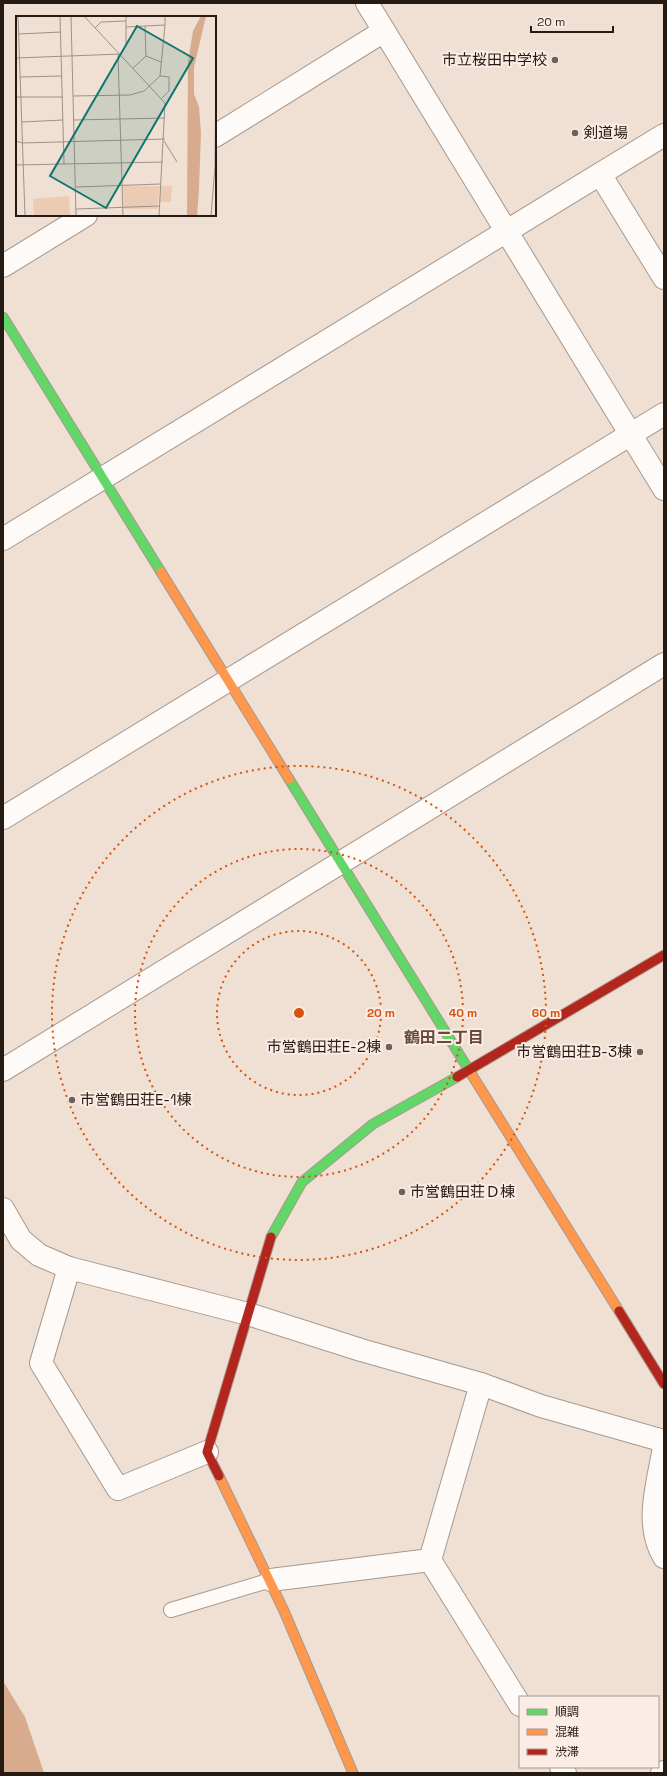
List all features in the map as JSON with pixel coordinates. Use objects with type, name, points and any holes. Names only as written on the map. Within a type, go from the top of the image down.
[{"type":"street","points":[[367,3],[664,489]]},
{"type":"street","points":[[216,135],[384,31]]},
{"type":"street","points":[[3,539],[664,134]]},
{"type":"street","points":[[600,174],[664,278]]},
{"type":"street","points":[[3,266],[84,216]]},
{"type":"street","points":[[3,317],[104,478],[227,681],[341,861],[664,1384]]},
{"type":"street","points":[[3,818],[664,414]]},
{"type":"street","points":[[3,1070],[664,664]]},
{"type":"street","points":[[353,1773],[271,1580],[239,1511],[207,1452],[272,1232],[302,1182],[373,1124],[470,1070],[664,955]]},
{"type":"street","points":[[3,1209],[22,1240],[39,1255],[69,1268],[248,1314],[361,1350],[481,1384],[541,1406],[664,1441]]},
{"type":"street","points":[[69,1268],[40,1362],[118,1489],[207,1452]]},
{"type":"street","points":[[481,1384],[430,1560],[519,1703]]},
{"type":"street","points":[[664,1447],[652,1516],[660,1550],[664,1557]]},
{"type":"street","points":[[271,1580],[430,1560]]},
{"type":"lane","points":[[172,1610],[271,1580]]},
{"type":"shaded area","points":[[3,1681],[25,1717],[44,1773],[3,1773]]},
{"type":"traffic: fast","points":[[3,317],[161,572]]},
{"type":"traffic: fast","points":[[289,779],[472,1075]]},
{"type":"traffic: fast","points":[[271,1237],[302,1182],[373,1124],[457,1077]]},
{"type":"traffic: slow","points":[[161,572],[289,779]]},
{"type":"traffic: slow","points":[[472,1075],[619,1311]]},
{"type":"traffic: slow","points":[[219,1476],[284,1611],[353,1773]]},
{"type":"traffic: jam","points":[[457,1077],[664,955]]},
{"type":"traffic: jam","points":[[219,1476],[207,1452],[271,1237]]},
{"type":"traffic: jam","points":[[619,1311],[664,1384]]},
{"type":"place","name":"市立桜田中学校","points":[[555,60]]},
{"type":"place","name":"剣道場","points":[[575,133]]},
{"type":"place","name":"市営鶴田荘E-2棟","points":[[389,1047]]},
{"type":"place","name":"市営鶴田荘B-3棟","points":[[640,1052]]},
{"type":"place","name":"市営鶴田荘E-1棟","points":[[72,1100]]},
{"type":"place","name":"市営鶴田荘Ｄ棟","points":[[402,1192]]},
{"type":"district","name":"鶴田二丁目","points":[[444,1037]]}]
